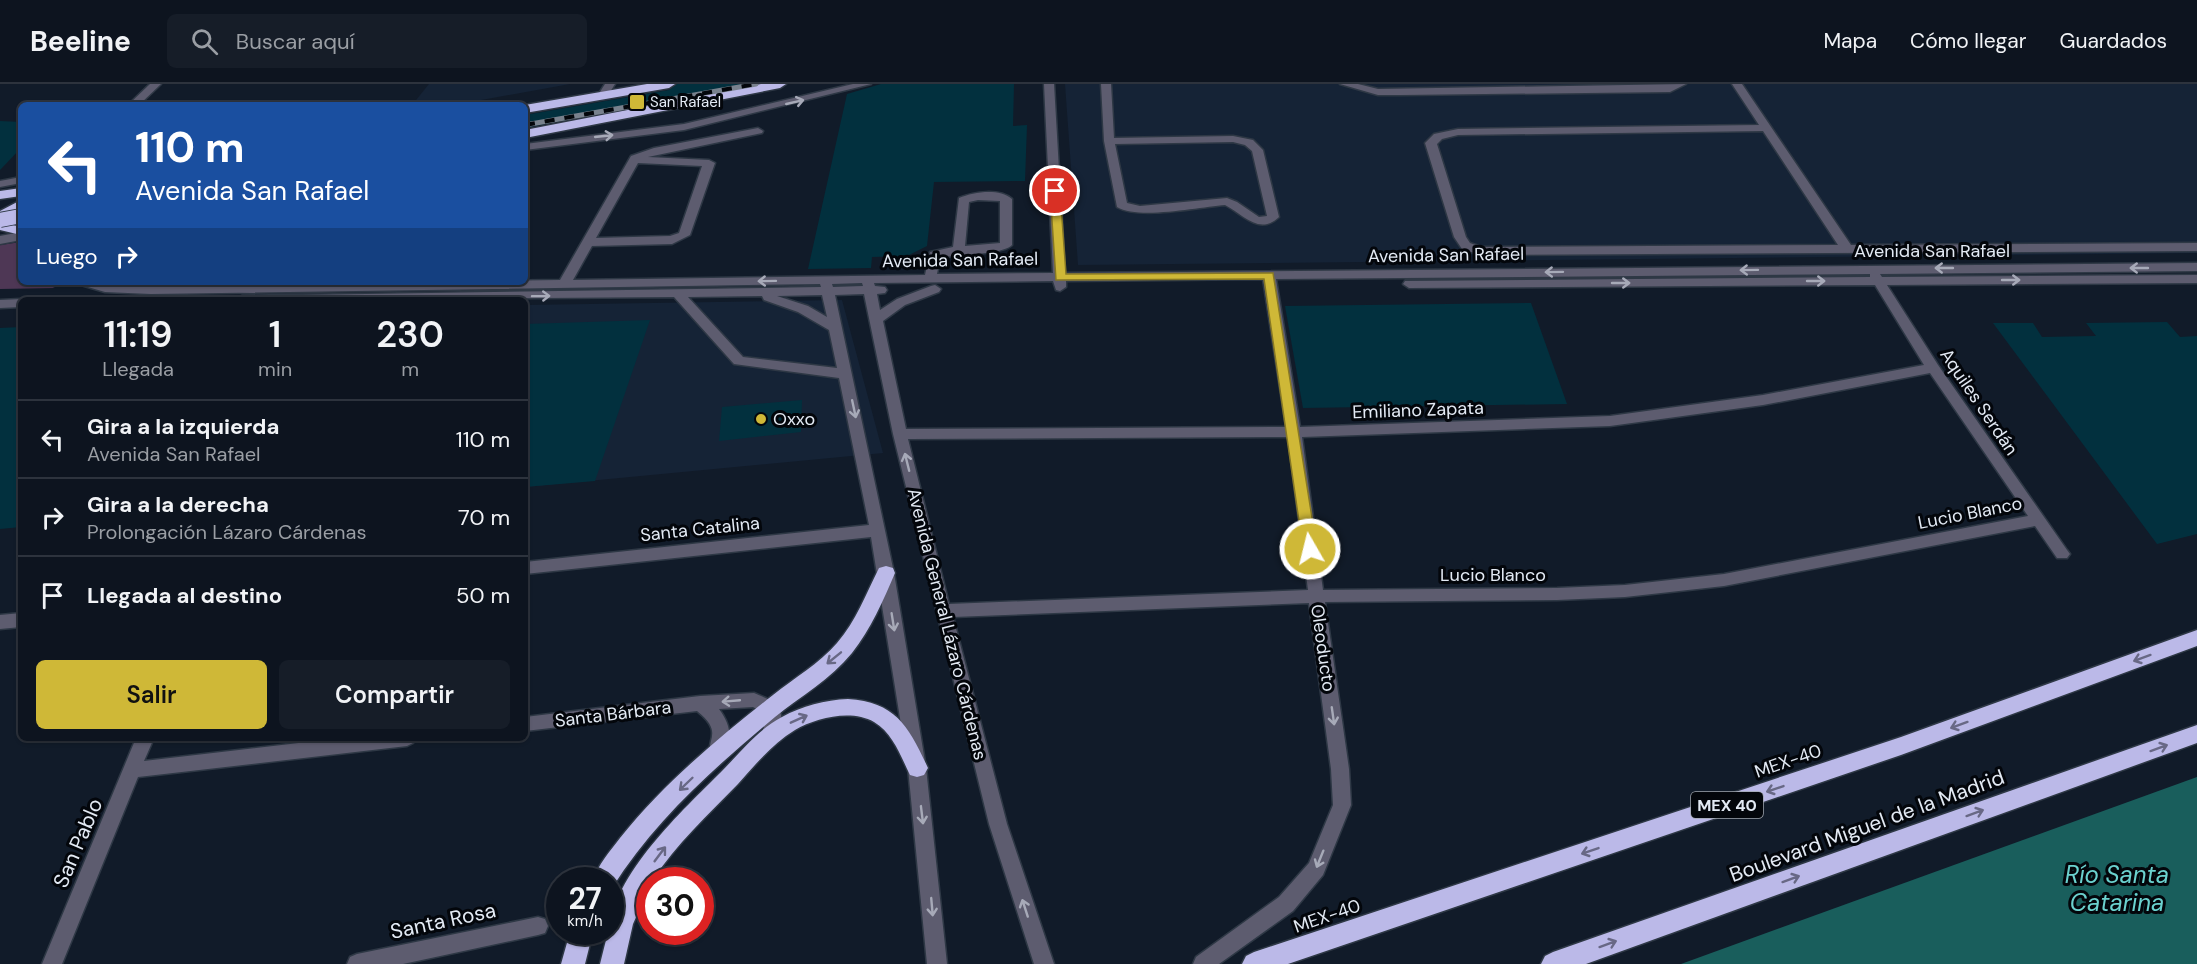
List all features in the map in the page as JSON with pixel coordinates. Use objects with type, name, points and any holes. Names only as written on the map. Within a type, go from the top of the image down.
[{"type":"highway","points":[[528,108],[607,90],[669,84]]},
{"type":"highway","points":[[528,133],[780,84]]},
{"type":"highway","points":[[528,145],[626,116]]},
{"type":"highway","points":[[0,195],[18,192]]},
{"type":"highway","points":[[0,206],[18,203]]},
{"type":"highway","points":[[0,220],[18,205]]},
{"type":"highway","points":[[0,220],[18,217]]},
{"type":"highway","points":[[0,226],[18,230]]},
{"type":"highway","points":[[612,867],[636,836],[718,753],[841,652],[871,608],[886,573]]},
{"type":"highway","name":"MEX-40","points":[[1254,964],[1901,746],[2197,638]]},
{"type":"highway","points":[[612,964],[627,909],[638,885],[654,861],[698,810],[769,737],[803,716],[840,708],[868,710],[889,721],[917,768]]},
{"type":"highway","name":"Boulevard Miguel de la Madrid","points":[[1552,964],[2197,734]]},
{"type":"highway","points":[[573,964],[578,945]]},
{"type":"street","points":[[136,102],[156,84]]},
{"type":"street","points":[[528,146],[684,127],[866,84]]},
{"type":"street","points":[[1049,84],[1060,282]]},
{"type":"street","points":[[1106,84],[1109,141],[1121,205],[1128,209],[1140,210],[1227,201],[1256,222],[1266,222],[1273,217],[1257,150],[1249,142],[1233,140],[1109,141]]},
{"type":"street","points":[[1345,84],[1378,92],[1670,89],[1680,84]]},
{"type":"street","points":[[1737,84],[1847,249]]},
{"type":"street","points":[[1766,128],[1458,132],[1437,136],[1431,143],[1460,237],[1466,246],[1480,251],[2197,247]]},
{"type":"street","points":[[564,284],[633,160],[640,155],[654,151],[758,131]]},
{"type":"street","points":[[588,242],[672,240],[684,235],[709,163],[633,160]]},
{"type":"street","points":[[0,184],[18,181]]},
{"type":"street","points":[[876,319],[933,284],[934,255],[959,250],[1005,247],[1006,199],[999,197],[963,200],[959,250]]},
{"type":"street","points":[[0,240],[18,237]]},
{"type":"street","name":"Avenida San Rafael","points":[[528,285],[869,285],[1871,269],[2197,267]]},
{"type":"street","name":"Aquiles Serdán","points":[[1871,269],[1934,368],[2061,554]]},
{"type":"street","name":"Avenida San Rafael","points":[[1271,280],[2197,279]]},
{"type":"street","name":"Oleoducto","points":[[1203,964],[1286,904],[1304,886],[1316,869],[1342,805],[1340,769],[1271,280]]},
{"type":"street","name":"Avenida San Rafael","points":[[95,285],[105,288],[205,291],[677,293],[747,292],[827,285]]},
{"type":"street","name":"Avenida San Rafael","points":[[205,291],[513,285]]},
{"type":"street","points":[[827,285],[886,573],[917,768],[937,964]]},
{"type":"street","name":"Avenida General Lázaro Cárdenas","points":[[869,285],[900,434],[942,611],[998,824],[1044,964]]},
{"type":"street","points":[[747,292],[785,302],[837,329]]},
{"type":"street","points":[[677,293],[739,361],[846,374]]},
{"type":"street","points":[[0,304],[18,303]]},
{"type":"street","name":"Emiliano Zapata","points":[[900,434],[1294,432],[1611,421],[1763,400],[1934,368]]},
{"type":"street","name":"Lucio Blanco","points":[[942,611],[1316,596],[1557,594],[1672,587],[1724,580],[2038,520]]},
{"type":"street","name":"Santa Catalina","points":[[528,568],[878,530]]},
{"type":"street","points":[[0,622],[18,620]]},
{"type":"street","name":"Santa Bárbara","points":[[528,724],[754,700],[771,708]]},
{"type":"street","points":[[700,704],[719,721],[723,741],[718,753]]},
{"type":"street","points":[[769,737],[774,719],[771,708]]},
{"type":"street","name":"San Pablo","points":[[51,964],[144,741]]},
{"type":"street","points":[[133,770],[380,741]]},
{"type":"street","name":"Santa Rosa","points":[[357,964],[538,926]]},
{"type":"shaded area","points":[[429,84],[570,84],[471,102],[414,102]]},
{"type":"shaded area","points":[[1065,84],[2197,84],[2197,253],[1078,265]]},
{"type":"shaded area","points":[[18,242],[18,285],[48,285],[55,288],[0,289],[0,245]]},
{"type":"shaded area","points":[[842,300],[883,453],[528,487],[528,305]]},
{"type":"water","name":"Río Santa Catarina","points":[[2197,777],[2197,964],[1681,964]]},
{"type":"building","points":[[677,84],[749,84],[528,127],[528,114],[669,90]]},
{"type":"building","points":[[881,84],[1014,84],[1013,126],[1027,125],[1025,181],[934,182],[927,246],[907,256],[872,257],[871,268],[808,269],[847,94]]},
{"type":"building","points":[[0,121],[18,122],[18,151],[0,170]]},
{"type":"building","points":[[1531,303],[1567,404],[1303,408],[1285,306]]},
{"type":"building","points":[[650,320],[595,481],[528,487],[528,324]]},
{"type":"building","points":[[2167,322],[2180,337],[2197,336],[2197,534],[2157,544],[1993,323],[2033,323],[2042,337],[2096,336],[2086,323]]},
{"type":"building","points":[[18,327],[18,527],[0,529],[0,328]]},
{"type":"building","name":"Oxxo","points":[[802,400],[801,432],[719,441],[722,407]]},
{"type":"railway","points":[[528,124],[756,84]]},
{"type":"railway","points":[[0,216],[18,213]]},
{"type":"place","name":"San Rafael","points":[[637,102]]},
{"type":"place","name":"Oxxo","points":[[761,419]]},
{"type":"route","points":[[1055,191],[1060,277],[1269,275],[1310,549]]}]
